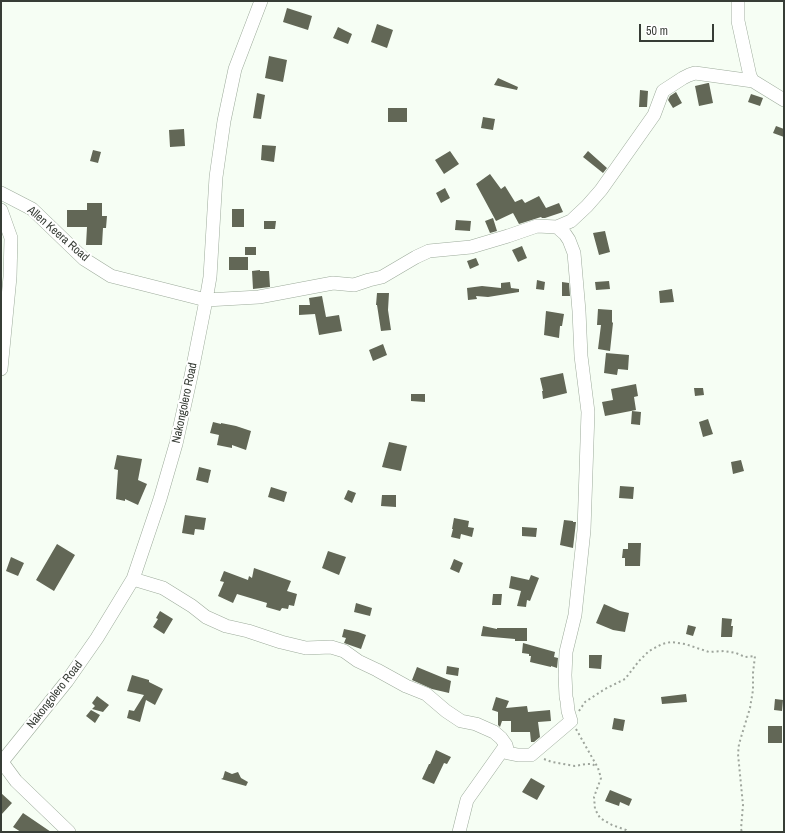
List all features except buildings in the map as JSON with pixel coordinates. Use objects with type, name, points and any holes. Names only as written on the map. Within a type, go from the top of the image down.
[{"type":"street","name":"Nakongolero Road","points":[[2,763],[67,681],[97,638],[133,579],[160,499],[176,444],[210,278],[216,177],[224,121],[235,69],[261,1]]},
{"type":"street","points":[[738,1],[738,21],[750,76],[753,81]]},
{"type":"street","points":[[133,579],[163,588],[192,606],[206,617],[226,626],[306,648],[332,647],[344,652],[406,686],[426,694],[446,711],[461,721],[476,724],[494,732],[502,738],[508,753],[530,755],[571,721],[566,697],[566,652],[575,615],[584,530],[588,412],[581,356],[574,253],[569,240],[557,227],[571,221],[601,190],[654,116],[663,91],[689,75],[695,73],[753,81],[784,100]]},
{"type":"street","name":"Allen Keera Road","points":[[1,193],[32,209],[84,259],[111,276],[206,300],[259,297],[333,283],[354,285],[369,280],[382,278],[416,257],[429,251],[471,247],[537,226],[557,227]]},
{"type":"street","points":[[1,210],[11,238],[10,277],[1,369]]},
{"type":"street","points":[[459,832],[467,800],[506,745]]},
{"type":"street","points":[[2,763],[16,781],[69,832]]},
{"type":"street","points":[[1,779],[16,781]]},
{"type":"path","points":[[628,832],[600,818],[595,809],[594,796],[601,778],[598,768],[571,721],[580,711],[585,702],[605,689],[625,679],[649,651],[662,644],[671,642],[685,644],[709,652],[724,651],[736,653],[745,657],[755,656],[753,690],[750,708],[739,744],[738,754],[743,805],[742,832]]},
{"type":"path","points":[[530,755],[552,762],[575,766],[592,764],[598,768]]}]
